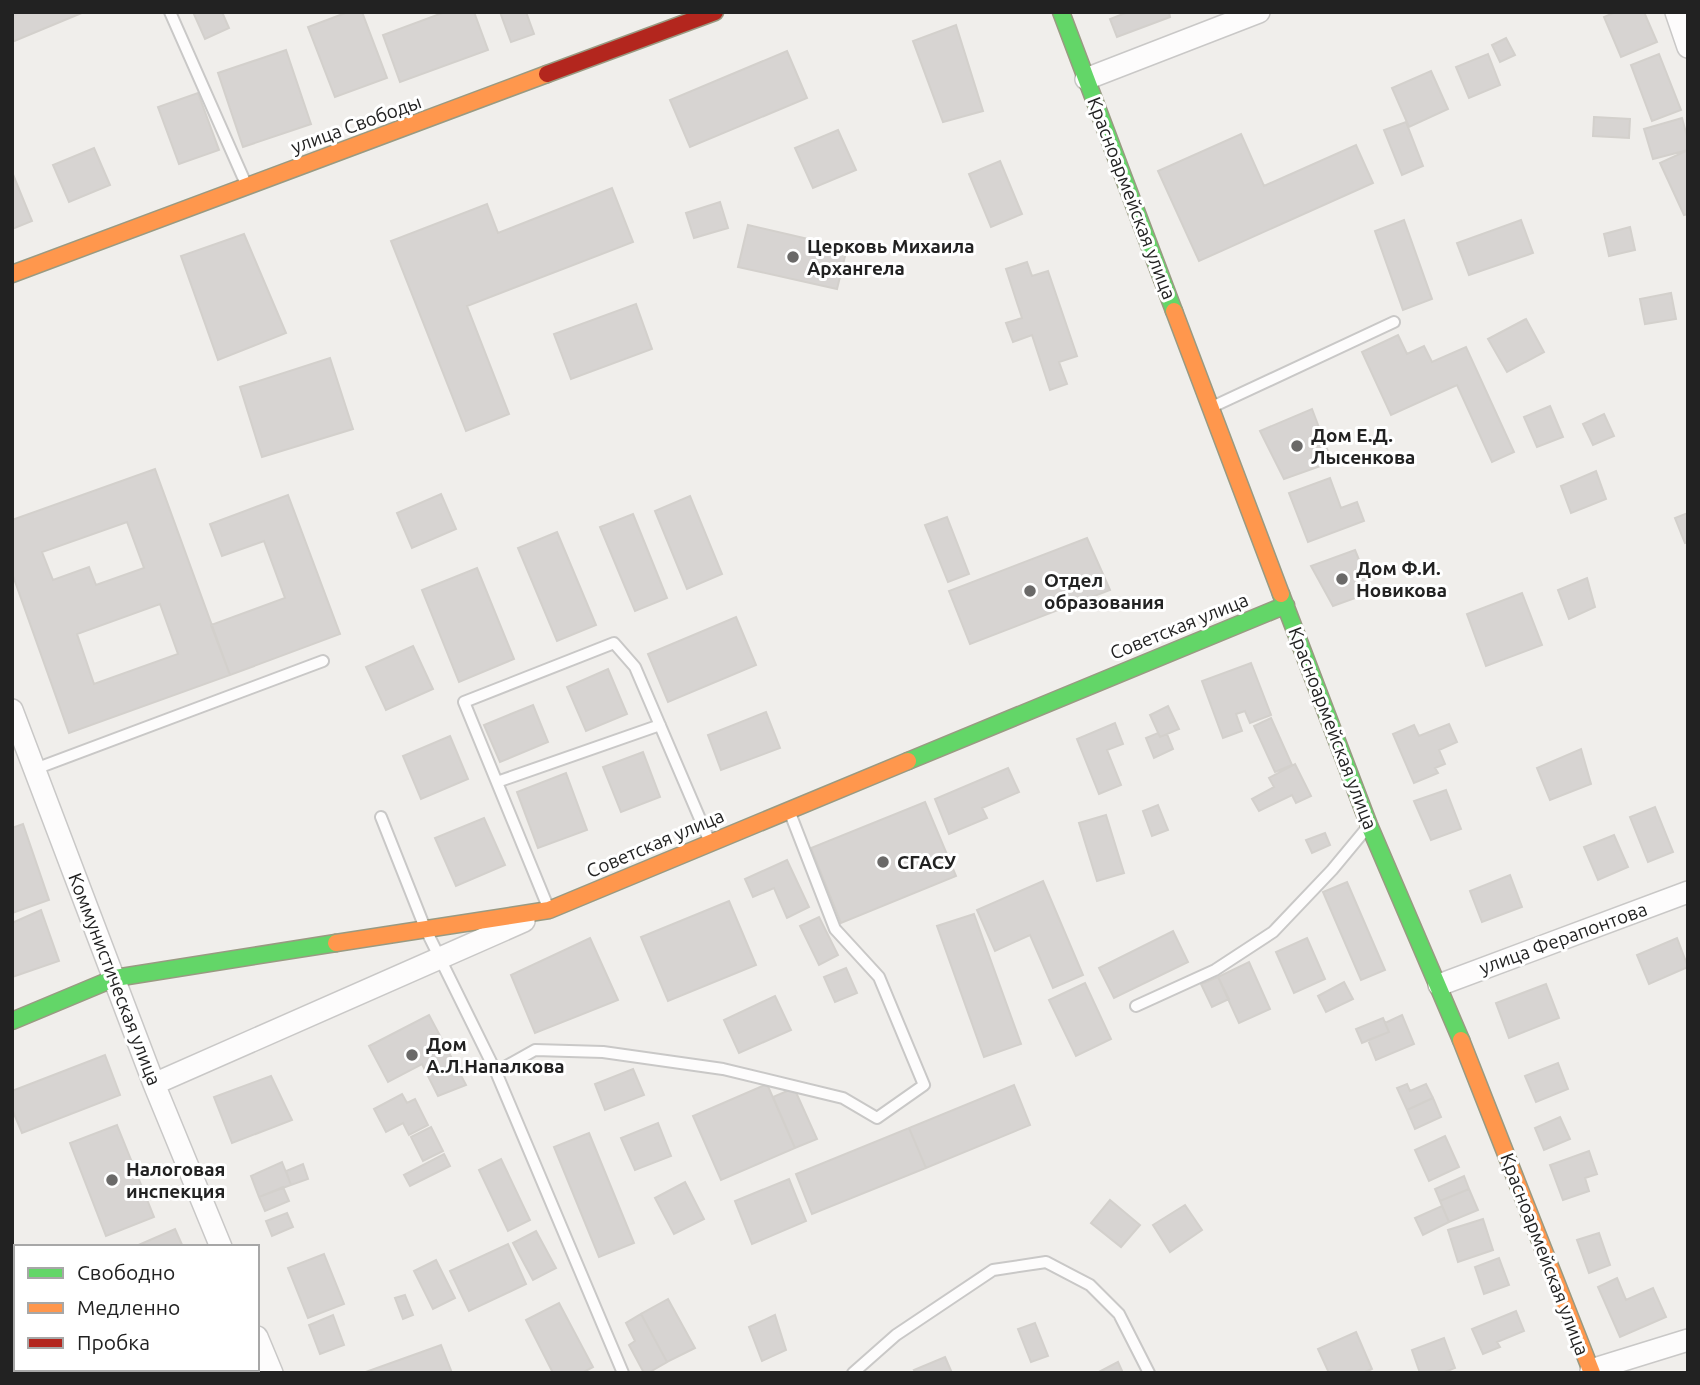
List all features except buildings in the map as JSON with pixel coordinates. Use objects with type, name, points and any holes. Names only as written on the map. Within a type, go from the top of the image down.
[{"type":"street","name":"улица Свободы","points":[[12,274],[715,12]]},
{"type":"street","name":"Красноармейская улица","points":[[1060,12],[1369,825],[1439,985],[1591,1372]]},
{"type":"street","name":"Красноармейская улица","points":[[1086,79],[1259,12]]},
{"type":"street","points":[[1676,12],[1688,47]]},
{"type":"street","name":"Советская улица","points":[[12,1021],[115,978],[549,910],[1286,605]]},
{"type":"street","name":"Коммунистическая улица","points":[[12,710],[219,1245]]},
{"type":"street","name":"улица Ферапонтова","points":[[1439,985],[1688,892]]},
{"type":"street","points":[[155,1084],[549,910]]},
{"type":"street","points":[[1591,1372],[1688,1340]]},
{"type":"street","points":[[259,1342],[272,1373]]},
{"type":"lane","points":[[170,12],[247,187]]},
{"type":"lane","points":[[1212,408],[1394,322]]},
{"type":"lane","points":[[549,910],[464,702],[614,643],[635,667],[710,843]]},
{"type":"lane","points":[[35,769],[323,661]]},
{"type":"lane","points":[[497,782],[660,724]]},
{"type":"lane","points":[[496,1072],[535,1051],[603,1052],[723,1069],[843,1098],[877,1118],[924,1085],[879,977],[835,929],[789,810]]},
{"type":"lane","points":[[381,817],[425,928],[496,1072],[623,1373]]},
{"type":"lane","points":[[1136,1006],[1215,970],[1273,932],[1332,870],[1369,825]]},
{"type":"lane","points":[[853,1373],[896,1335],[993,1270],[1046,1262],[1090,1285],[1119,1314],[1149,1373]]},
{"type":"traffic: fast","points":[[1061,12],[1174,311]]},
{"type":"traffic: fast","points":[[1281,594],[1369,825],[1461,1040]]},
{"type":"traffic: fast","points":[[908,761],[1286,605]]},
{"type":"traffic: fast","points":[[12,1021],[115,978],[336,943]]},
{"type":"traffic: slow","points":[[12,274],[547,74]]},
{"type":"traffic: slow","points":[[1174,311],[1281,594]]},
{"type":"traffic: slow","points":[[336,943],[549,910],[908,761]]},
{"type":"traffic: slow","points":[[1461,1040],[1592,1373]]},
{"type":"traffic: jam","points":[[547,74],[715,12]]},
{"type":"place","name":"Церковь Михаила Архангела","points":[[793,257]]},
{"type":"place","name":"Дом Е.Д. Лысенкова","points":[[1297,446]]},
{"type":"place","name":"Дом Ф.И. Новикова","points":[[1342,579]]},
{"type":"place","name":"Отдел образования","points":[[1030,591]]},
{"type":"place","name":"СГАСУ","points":[[883,862]]},
{"type":"place","name":"Дом А.Л.Напалкова","points":[[412,1055]]},
{"type":"place","name":"Налоговая инспекция","points":[[112,1180]]}]
